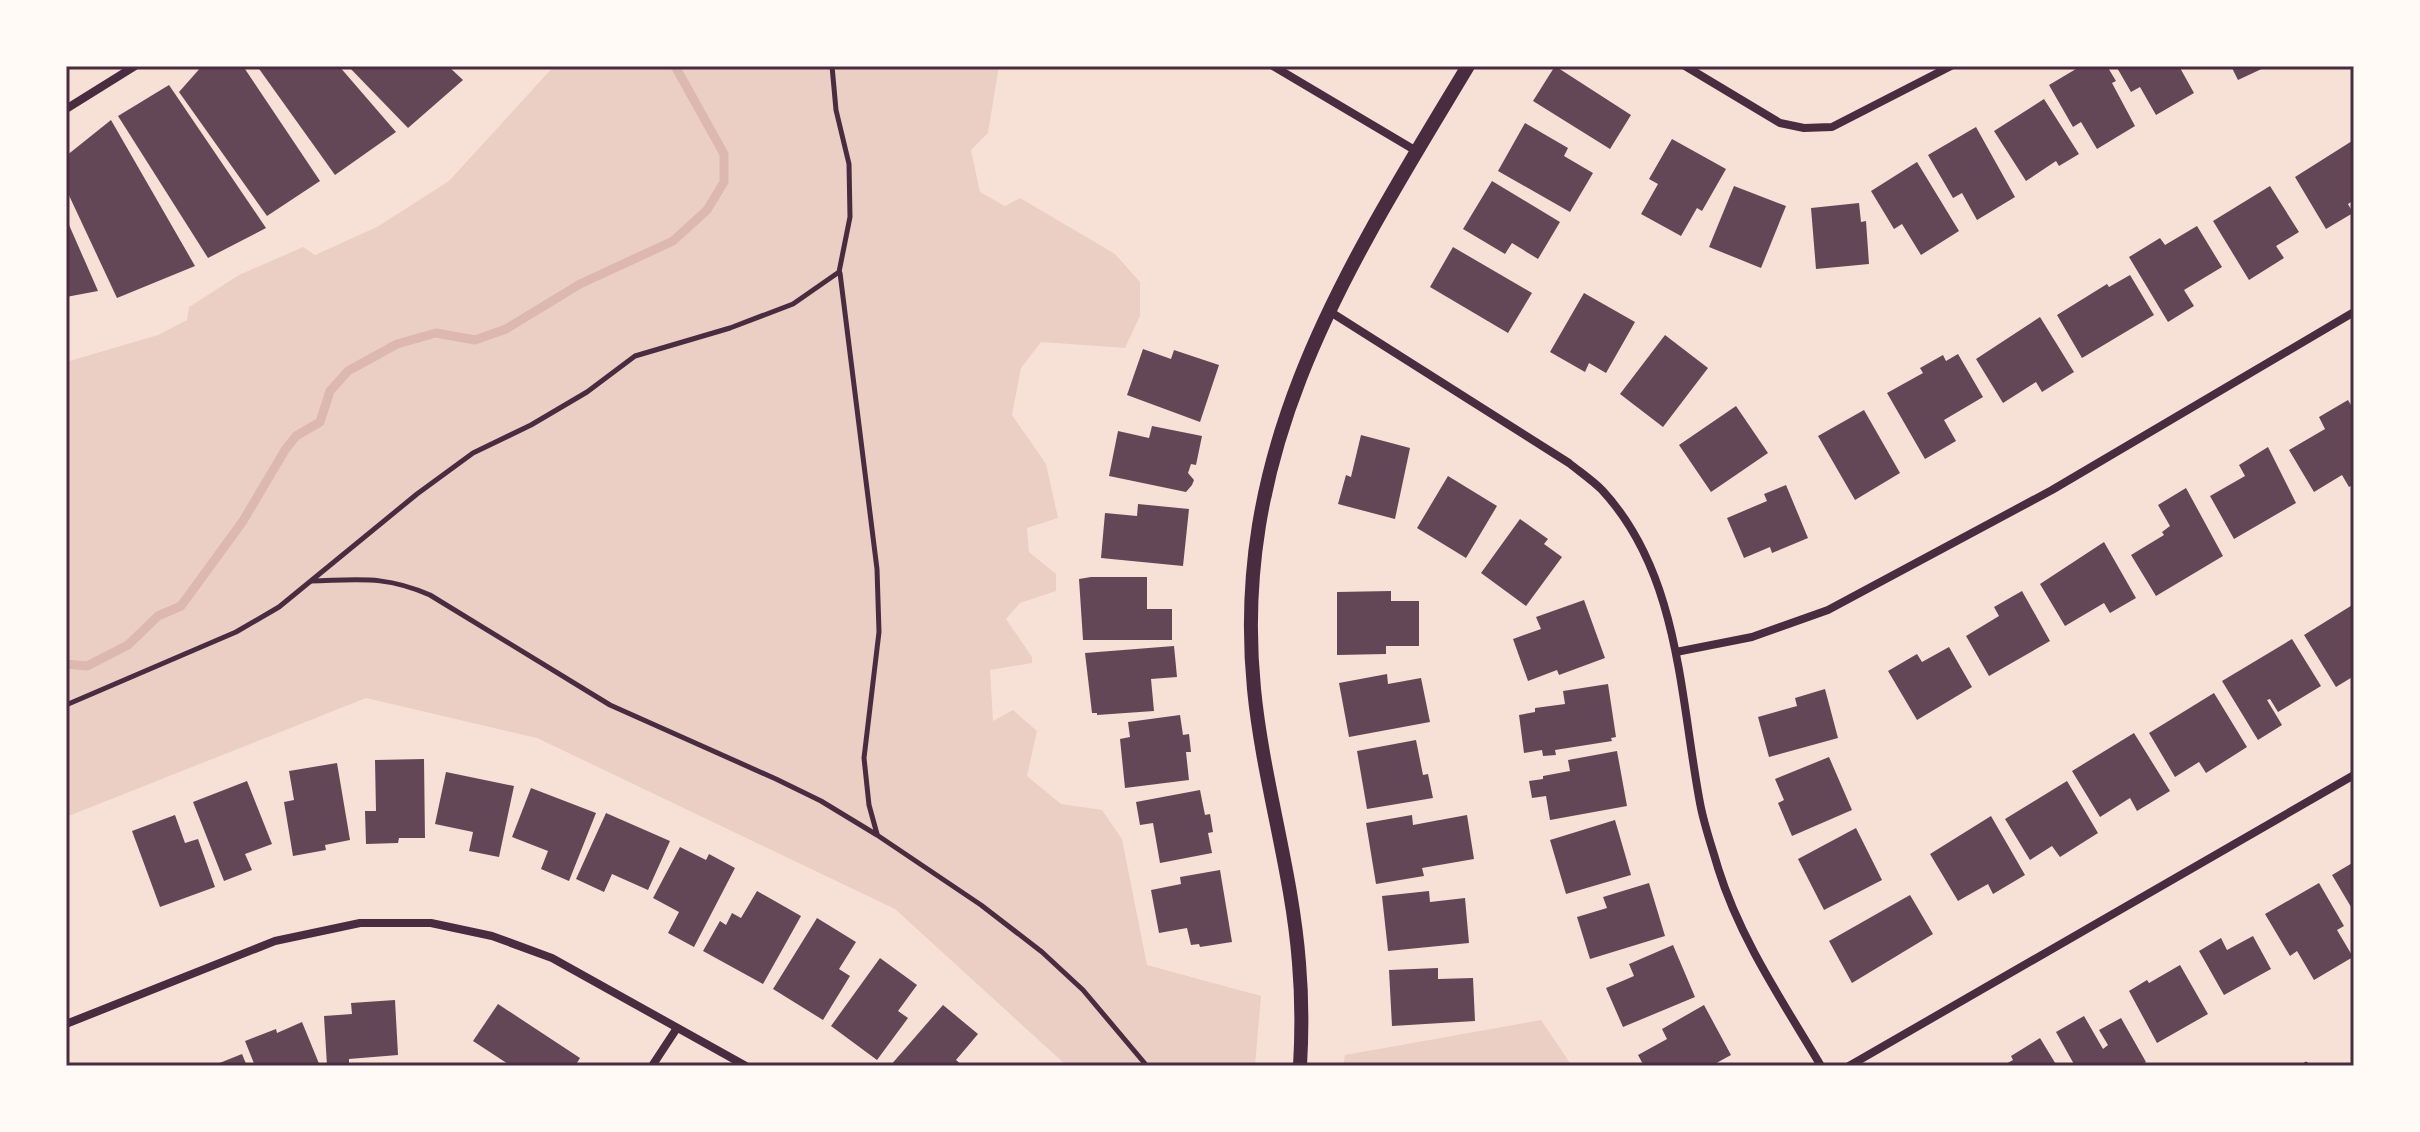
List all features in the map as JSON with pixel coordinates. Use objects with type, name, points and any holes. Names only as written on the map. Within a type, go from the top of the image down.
[{"type":"street","points":[[66,109],[135,66]]},
{"type":"street","points":[[1273,66],[1418,152]]},
{"type":"street","points":[[1300,1066],[1302,1018],[1299,961],[1254,691],[1251,602],[1255,547],[1266,481],[1284,416],[1328,311],[1468,66]]},
{"type":"street","points":[[1685,66],[1780,123],[1804,128],[1832,127],[1951,66]]},
{"type":"street","points":[[1328,311],[1569,463],[1601,489],[1624,519],[1647,559],[1664,606],[1676,652],[1701,806],[1735,915],[1761,966],[1821,1066]]},
{"type":"street","points":[[1676,652],[1752,637],[1828,610],[2052,490],[2354,312]]},
{"type":"street","points":[[1849,1066],[2354,775]]},
{"type":"street","points":[[66,1024],[275,941],[360,923],[431,923],[492,936],[552,958],[746,1066]]},
{"type":"street","points":[[652,1066],[677,1028]]},
{"type":"path","points":[[832,66],[836,110],[849,164],[850,190],[850,217],[839,272],[877,569],[879,632],[864,758],[869,805],[877,835]]},
{"type":"path","points":[[66,705],[236,632],[279,607],[417,494],[473,453],[531,425],[587,392],[635,356],[730,328],[793,304],[839,272]]},
{"type":"path","points":[[310,581],[381,579],[418,590],[610,705],[821,801],[981,905],[1042,952],[1083,990],[1147,1066]]},
{"type":"shaded area","points":[[554,66],[999,66],[988,133],[971,150],[980,192],[1005,206],[1020,198],[1115,254],[1140,282],[1140,316],[1125,348],[1041,342],[1021,368],[1012,415],[1046,464],[1058,518],[1027,528],[1029,552],[1056,574],[1056,591],[1020,603],[1006,619],[1032,657],[1032,663],[990,670],[993,721],[1013,710],[1037,731],[1027,776],[1061,804],[1102,810],[1122,839],[1147,965],[1261,996],[1255,1066],[1067,1066],[895,909],[537,738],[366,698],[66,817],[66,362],[158,335],[187,320],[189,307],[239,275],[303,247],[315,255],[377,227],[449,181]]},
{"type":"shaded area","points":[[1541,1020],[1572,1066],[1343,1066],[1345,1055]]},
{"type":"building","points":[[202,66],[243,66],[320,181],[267,216],[179,92]]},
{"type":"building","points":[[257,66],[339,66],[396,132],[335,175]]},
{"type":"building","points":[[348,66],[448,66],[463,80],[408,128]]},
{"type":"building","points":[[1555,66],[1631,115],[1610,149],[1533,101]]},
{"type":"building","points":[[2081,66],[2107,66],[2116,81],[2112,83],[2135,126],[2097,149],[2081,122],[2073,127],[2049,85]]},
{"type":"building","points":[[2116,66],[2179,66],[2194,93],[2156,115],[2140,87],[2131,92]]},
{"type":"building","points":[[2231,66],[2268,66],[2238,80]]},
{"type":"building","points":[[169,85],[266,228],[208,258],[118,116]]},
{"type":"building","points":[[2044,99],[2079,154],[2059,166],[2056,161],[2026,181],[1994,131]]},
{"type":"building","points":[[111,120],[195,266],[117,298],[66,189],[66,156]]},
{"type":"building","points":[[1525,123],[1568,148],[1564,156],[1593,173],[1570,212],[1498,171]]},
{"type":"building","points":[[1976,127],[2015,197],[1977,220],[1962,193],[1953,198],[1928,155]]},
{"type":"building","points":[[1672,139],[1726,169],[1702,211],[1697,208],[1681,236],[1641,214],[1658,184],[1649,179]]},
{"type":"building","points":[[2352,141],[2354,200],[2348,204],[2353,213],[2326,229],[2295,177]]},
{"type":"building","points":[[1917,162],[1959,231],[1921,255],[1902,224],[1894,229],[1871,191]]},
{"type":"building","points":[[1492,181],[1560,222],[1538,259],[1512,243],[1505,254],[1463,229]]},
{"type":"building","points":[[1734,186],[1786,206],[1761,268],[1709,247]]},
{"type":"building","points":[[2270,186],[2299,232],[2276,246],[2284,258],[2249,280],[2213,221]]},
{"type":"building","points":[[1859,203],[1861,222],[1866,221],[1869,264],[1816,269],[1811,208]]},
{"type":"building","points":[[66,218],[98,291],[66,297]]},
{"type":"building","points":[[2197,226],[2222,267],[2184,290],[2194,306],[2168,322],[2129,257],[2160,238],[2165,245]]},
{"type":"building","points":[[1453,247],[1532,293],[1508,333],[1430,287]]},
{"type":"building","points":[[2130,275],[2154,315],[2082,358],[2057,315],[2107,284],[2109,287]]},
{"type":"building","points":[[1584,293],[1635,322],[1606,373],[1589,363],[1585,372],[1550,352]]},
{"type":"building","points":[[2040,317],[2074,372],[2042,392],[2036,382],[2003,403],[1976,359]]},
{"type":"building","points":[[1665,335],[1708,368],[1663,427],[1620,394]]},
{"type":"building","points":[[1143,349],[1171,359],[1174,350],[1219,365],[1200,422],[1127,395]]},
{"type":"building","points":[[1958,354],[1983,397],[1944,420],[1956,441],[1925,459],[1887,393],[1923,373],[1920,368],[1943,355],[1946,361]]},
{"type":"building","points":[[2348,400],[2354,410],[2354,484],[2349,487],[2342,475],[2314,492],[2289,450],[2325,429],[2319,417]]},
{"type":"building","points":[[1736,406],[1768,453],[1711,492],[1679,445]]},
{"type":"building","points":[[1864,410],[1900,473],[1855,500],[1818,436]]},
{"type":"building","points":[[1152,426],[1202,436],[1196,465],[1191,464],[1188,473],[1194,480],[1186,492],[1109,476],[1118,431],[1149,438]]},
{"type":"building","points":[[1361,435],[1410,448],[1395,519],[1338,504],[1346,475],[1351,477]]},
{"type":"building","points":[[2268,447],[2296,503],[2234,539],[2210,496],[2245,476],[2239,465]]},
{"type":"building","points":[[1448,476],[1497,506],[1466,558],[1417,528]]},
{"type":"building","points":[[1786,485],[1808,538],[1772,553],[1770,547],[1744,558],[1727,518],[1767,501],[1764,494]]},
{"type":"building","points":[[2186,488],[2223,556],[2156,596],[2131,555],[2164,535],[2162,532],[2170,526],[2158,505]]},
{"type":"building","points":[[1138,504],[1189,509],[1183,566],[1101,558],[1105,513],[1137,516]]},
{"type":"building","points":[[1520,519],[1548,539],[1544,544],[1562,557],[1526,606],[1481,573]]},
{"type":"building","points":[[2104,542],[2136,598],[2110,613],[2104,603],[2065,626],[2040,584]]},
{"type":"building","points":[[1147,577],[1147,609],[1172,609],[1172,640],[1083,640],[1079,579]]},
{"type":"building","points":[[1391,591],[1391,601],[1419,601],[1419,646],[1386,646],[1386,654],[1337,655],[1337,592]]},
{"type":"building","points":[[2022,591],[2050,641],[1989,676],[1966,636],[1999,616],[1994,607]]},
{"type":"building","points":[[1584,600],[1605,658],[1559,675],[1557,670],[1528,681],[1513,639],[1541,629],[1536,617]]},
{"type":"building","points":[[2354,604],[2354,676],[2336,687],[2304,635]]},
{"type":"building","points":[[2292,639],[2321,686],[2278,712],[2270,699],[2267,700],[2282,725],[2258,740],[2222,681]]},
{"type":"building","points":[[1174,646],[1177,677],[1151,679],[1154,711],[1092,713],[1085,653]]},
{"type":"building","points":[[1949,647],[1972,687],[1917,720],[1888,671],[1917,654],[1922,662]]},
{"type":"building","points":[[1387,674],[1388,684],[1421,678],[1430,722],[1349,737],[1339,683]]},
{"type":"building","points":[[1608,684],[1616,737],[1611,738],[1612,741],[1555,750],[1556,755],[1543,756],[1542,750],[1524,753],[1519,715],[1535,712],[1535,708],[1565,704],[1563,691]]},
{"type":"building","points":[[1825,689],[1838,738],[1769,757],[1758,717],[1797,706],[1795,698]]},
{"type":"building","points":[[2214,693],[2247,747],[2206,773],[2199,762],[2175,777],[2149,733]]},
{"type":"building","points":[[1180,715],[1183,735],[1189,734],[1191,752],[1186,752],[1189,780],[1125,788],[1120,739],[1130,737],[1128,722]]},
{"type":"building","points":[[2134,733],[2170,791],[2137,811],[2130,798],[2100,817],[2072,771]]},
{"type":"building","points":[[1416,740],[1423,775],[1428,774],[1433,798],[1367,809],[1357,751]]},
{"type":"building","points":[[1617,751],[1627,806],[1550,820],[1546,796],[1532,798],[1529,781],[1570,771],[1568,760]]},
{"type":"building","points":[[1829,757],[1852,810],[1792,836],[1778,803],[1784,800],[1775,779]]},
{"type":"building","points":[[424,759],[425,838],[399,838],[398,843],[366,844],[365,811],[376,811],[375,760]]},
{"type":"building","points":[[337,763],[350,840],[325,845],[326,850],[293,856],[284,802],[294,800],[289,771]]},
{"type":"building","points":[[446,772],[514,786],[499,857],[469,851],[473,832],[435,824]]},
{"type":"building","points":[[247,781],[272,844],[245,854],[252,870],[224,881],[193,802]]},
{"type":"building","points":[[2067,781],[2098,833],[2060,857],[2052,846],[2030,860],[2005,819]]},
{"type":"building","points":[[531,788],[596,813],[569,881],[541,869],[548,851],[512,837]]},
{"type":"building","points":[[1200,790],[1205,815],[1210,814],[1213,832],[1208,833],[1212,853],[1160,863],[1153,823],[1140,825],[1136,802]]},
{"type":"building","points":[[606,813],[670,841],[648,890],[612,874],[604,892],[576,879]]},
{"type":"building","points":[[175,815],[185,843],[198,839],[215,887],[160,907],[132,831]]},
{"type":"building","points":[[1412,815],[1413,825],[1467,815],[1474,859],[1422,868],[1424,876],[1376,884],[1366,823]]},
{"type":"building","points":[[1991,816],[2025,875],[1993,894],[1988,884],[1958,901],[1930,854]]},
{"type":"building","points":[[1615,820],[1631,875],[1566,894],[1550,840]]},
{"type":"building","points":[[1856,828],[1882,880],[1824,910],[1798,859]]},
{"type":"building","points":[[680,847],[706,860],[709,854],[735,868],[694,947],[668,933],[679,912],[653,898]]},
{"type":"building","points":[[2354,862],[2354,912],[2332,875]]},
{"type":"building","points":[[1220,870],[1232,942],[1200,947],[1199,944],[1191,945],[1187,928],[1159,933],[1151,890],[1181,884],[1180,877]]},
{"type":"building","points":[[1649,883],[1665,936],[1590,959],[1577,917],[1607,908],[1603,897]]},
{"type":"building","points":[[2319,883],[2344,926],[2337,930],[2353,957],[2314,980],[2297,951],[2290,956],[2265,914]]},
{"type":"building","points":[[757,891],[801,916],[763,984],[703,951],[720,921],[726,925],[732,913],[741,918]]},
{"type":"building","points":[[1429,891],[1430,902],[1465,898],[1469,943],[1388,951],[1382,896]]},
{"type":"building","points":[[1910,895],[1933,934],[1852,983],[1829,941]]},
{"type":"building","points":[[817,918],[856,942],[839,969],[850,976],[823,1020],[773,989]]},
{"type":"building","points":[[2253,936],[2271,969],[2224,995],[2199,951],[2221,938],[2227,950]]},
{"type":"building","points":[[1673,945],[1695,997],[1623,1027],[1606,988],[1634,976],[1629,964]]},
{"type":"building","points":[[880,958],[917,985],[898,1011],[908,1018],[877,1060],[831,1026]]},
{"type":"building","points":[[2180,965],[2208,1014],[2157,1043],[2129,991]]},
{"type":"building","points":[[1438,968],[1438,979],[1473,978],[1475,1021],[1392,1026],[1389,970]]},
{"type":"building","points":[[395,1000],[398,1055],[349,1059],[349,1066],[327,1066],[324,1016],[352,1014],[351,1003]]},
{"type":"building","points":[[498,1004],[580,1058],[575,1066],[511,1066],[473,1041]]},
{"type":"building","points":[[943,1005],[978,1034],[956,1060],[963,1066],[890,1066]]},
{"type":"building","points":[[1704,1005],[1731,1055],[1711,1066],[1644,1066],[1638,1055],[1667,1039],[1662,1029]]},
{"type":"building","points":[[2084,1016],[2103,1049],[2108,1045],[2099,1030],[2121,1018],[2146,1062],[2140,1066],[2075,1066],[2056,1032]]},
{"type":"building","points":[[302,1022],[320,1066],[255,1066],[245,1041],[276,1029],[277,1033]]},
{"type":"building","points":[[2040,1038],[2057,1066],[2002,1066],[2013,1060],[2011,1056]]},
{"type":"building","points":[[242,1054],[247,1066],[212,1066]]},
{"type":"waterway","points":[[66,664],[87,666],[128,645],[158,616],[181,606],[243,521],[285,450],[296,436],[320,422],[330,391],[348,371],[397,344],[436,333],[475,340],[506,329],[580,284],[673,241],[707,210],[724,182],[724,154],[675,66]]}]
